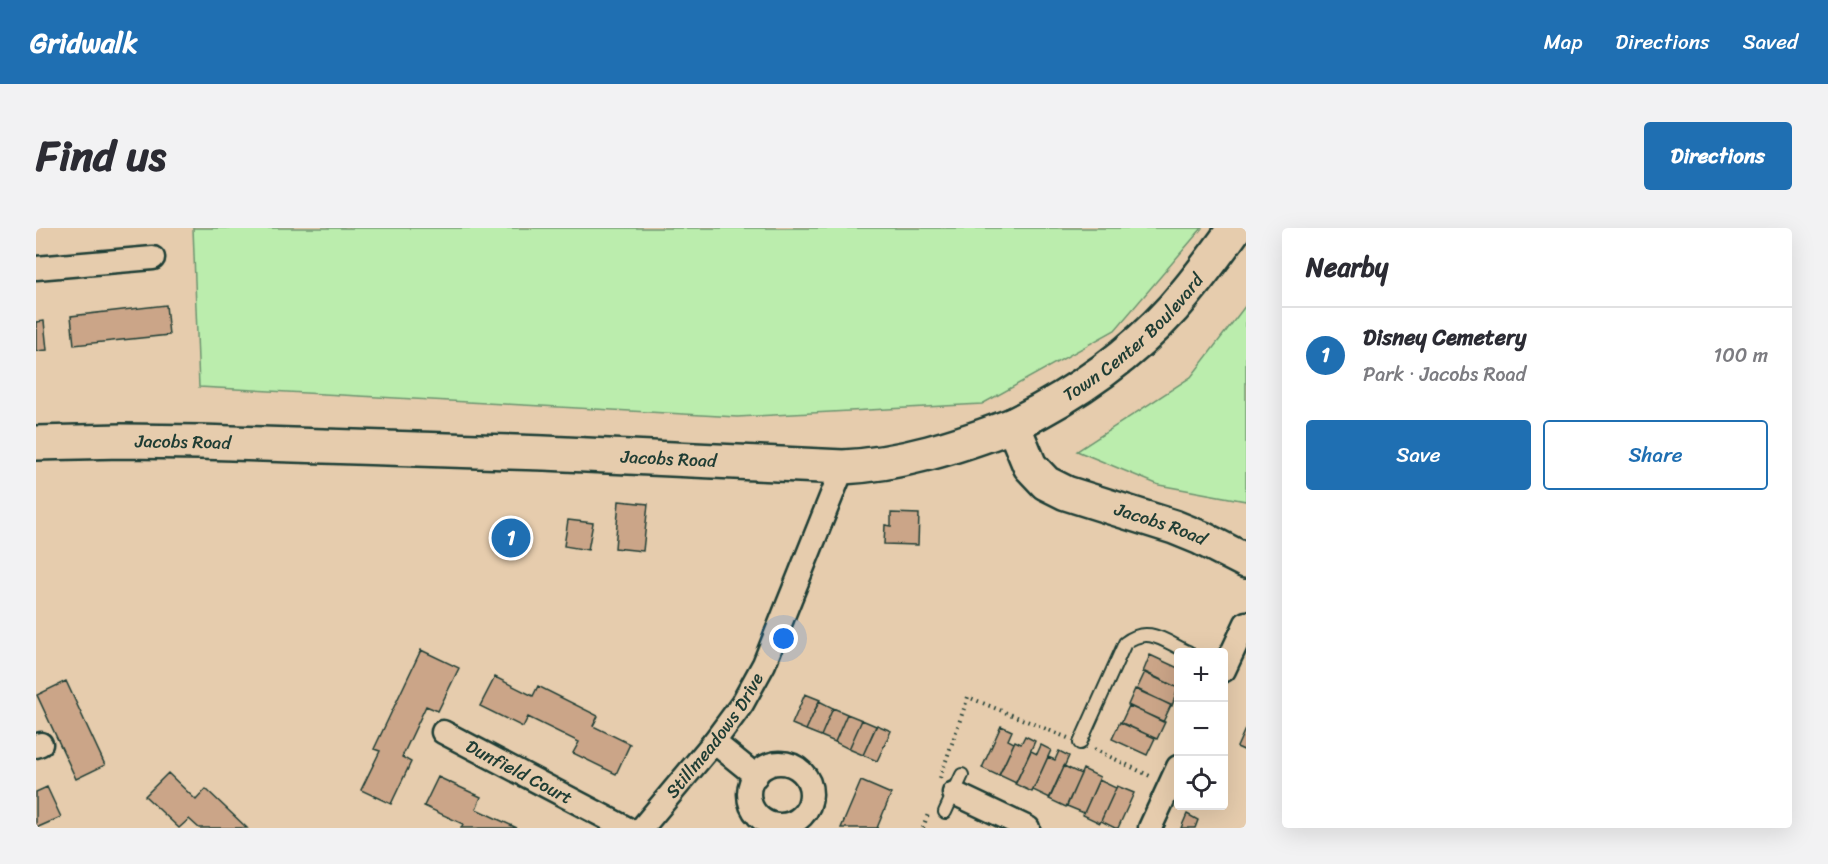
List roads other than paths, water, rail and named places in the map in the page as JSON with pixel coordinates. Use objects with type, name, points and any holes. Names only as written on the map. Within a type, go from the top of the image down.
[{"type":"street","name":"Town Center Boulevard","points":[[1013,425],[1084,384],[1113,364],[1171,310],[1200,276],[1235,228]]},
{"type":"street","points":[[36,268],[153,258]]},
{"type":"street","name":"Jacobs Road","points":[[36,443],[200,442],[544,453],[843,467],[876,464],[941,450],[1013,425],[1030,466],[1046,483],[1066,493],[1201,538],[1246,561]]},
{"type":"street","name":"Stillmeadows Drive","points":[[642,828],[714,742],[742,704],[764,664],[843,467]]},
{"type":"street","points":[[1228,661],[1246,623]]},
{"type":"street","name":"Dunfield Court","points":[[443,732],[626,828]]},
{"type":"street","points":[[714,742],[756,776]]},
{"type":"street","points":[[1150,828],[1174,778]]},
{"type":"street","points":[[950,791],[1028,828]]},
{"type":"lane","points":[[1080,743],[1125,643],[1135,635],[1146,633],[1179,648]]},
{"type":"place","name":"Disney Cemetery","points":[[511,538]]}]
